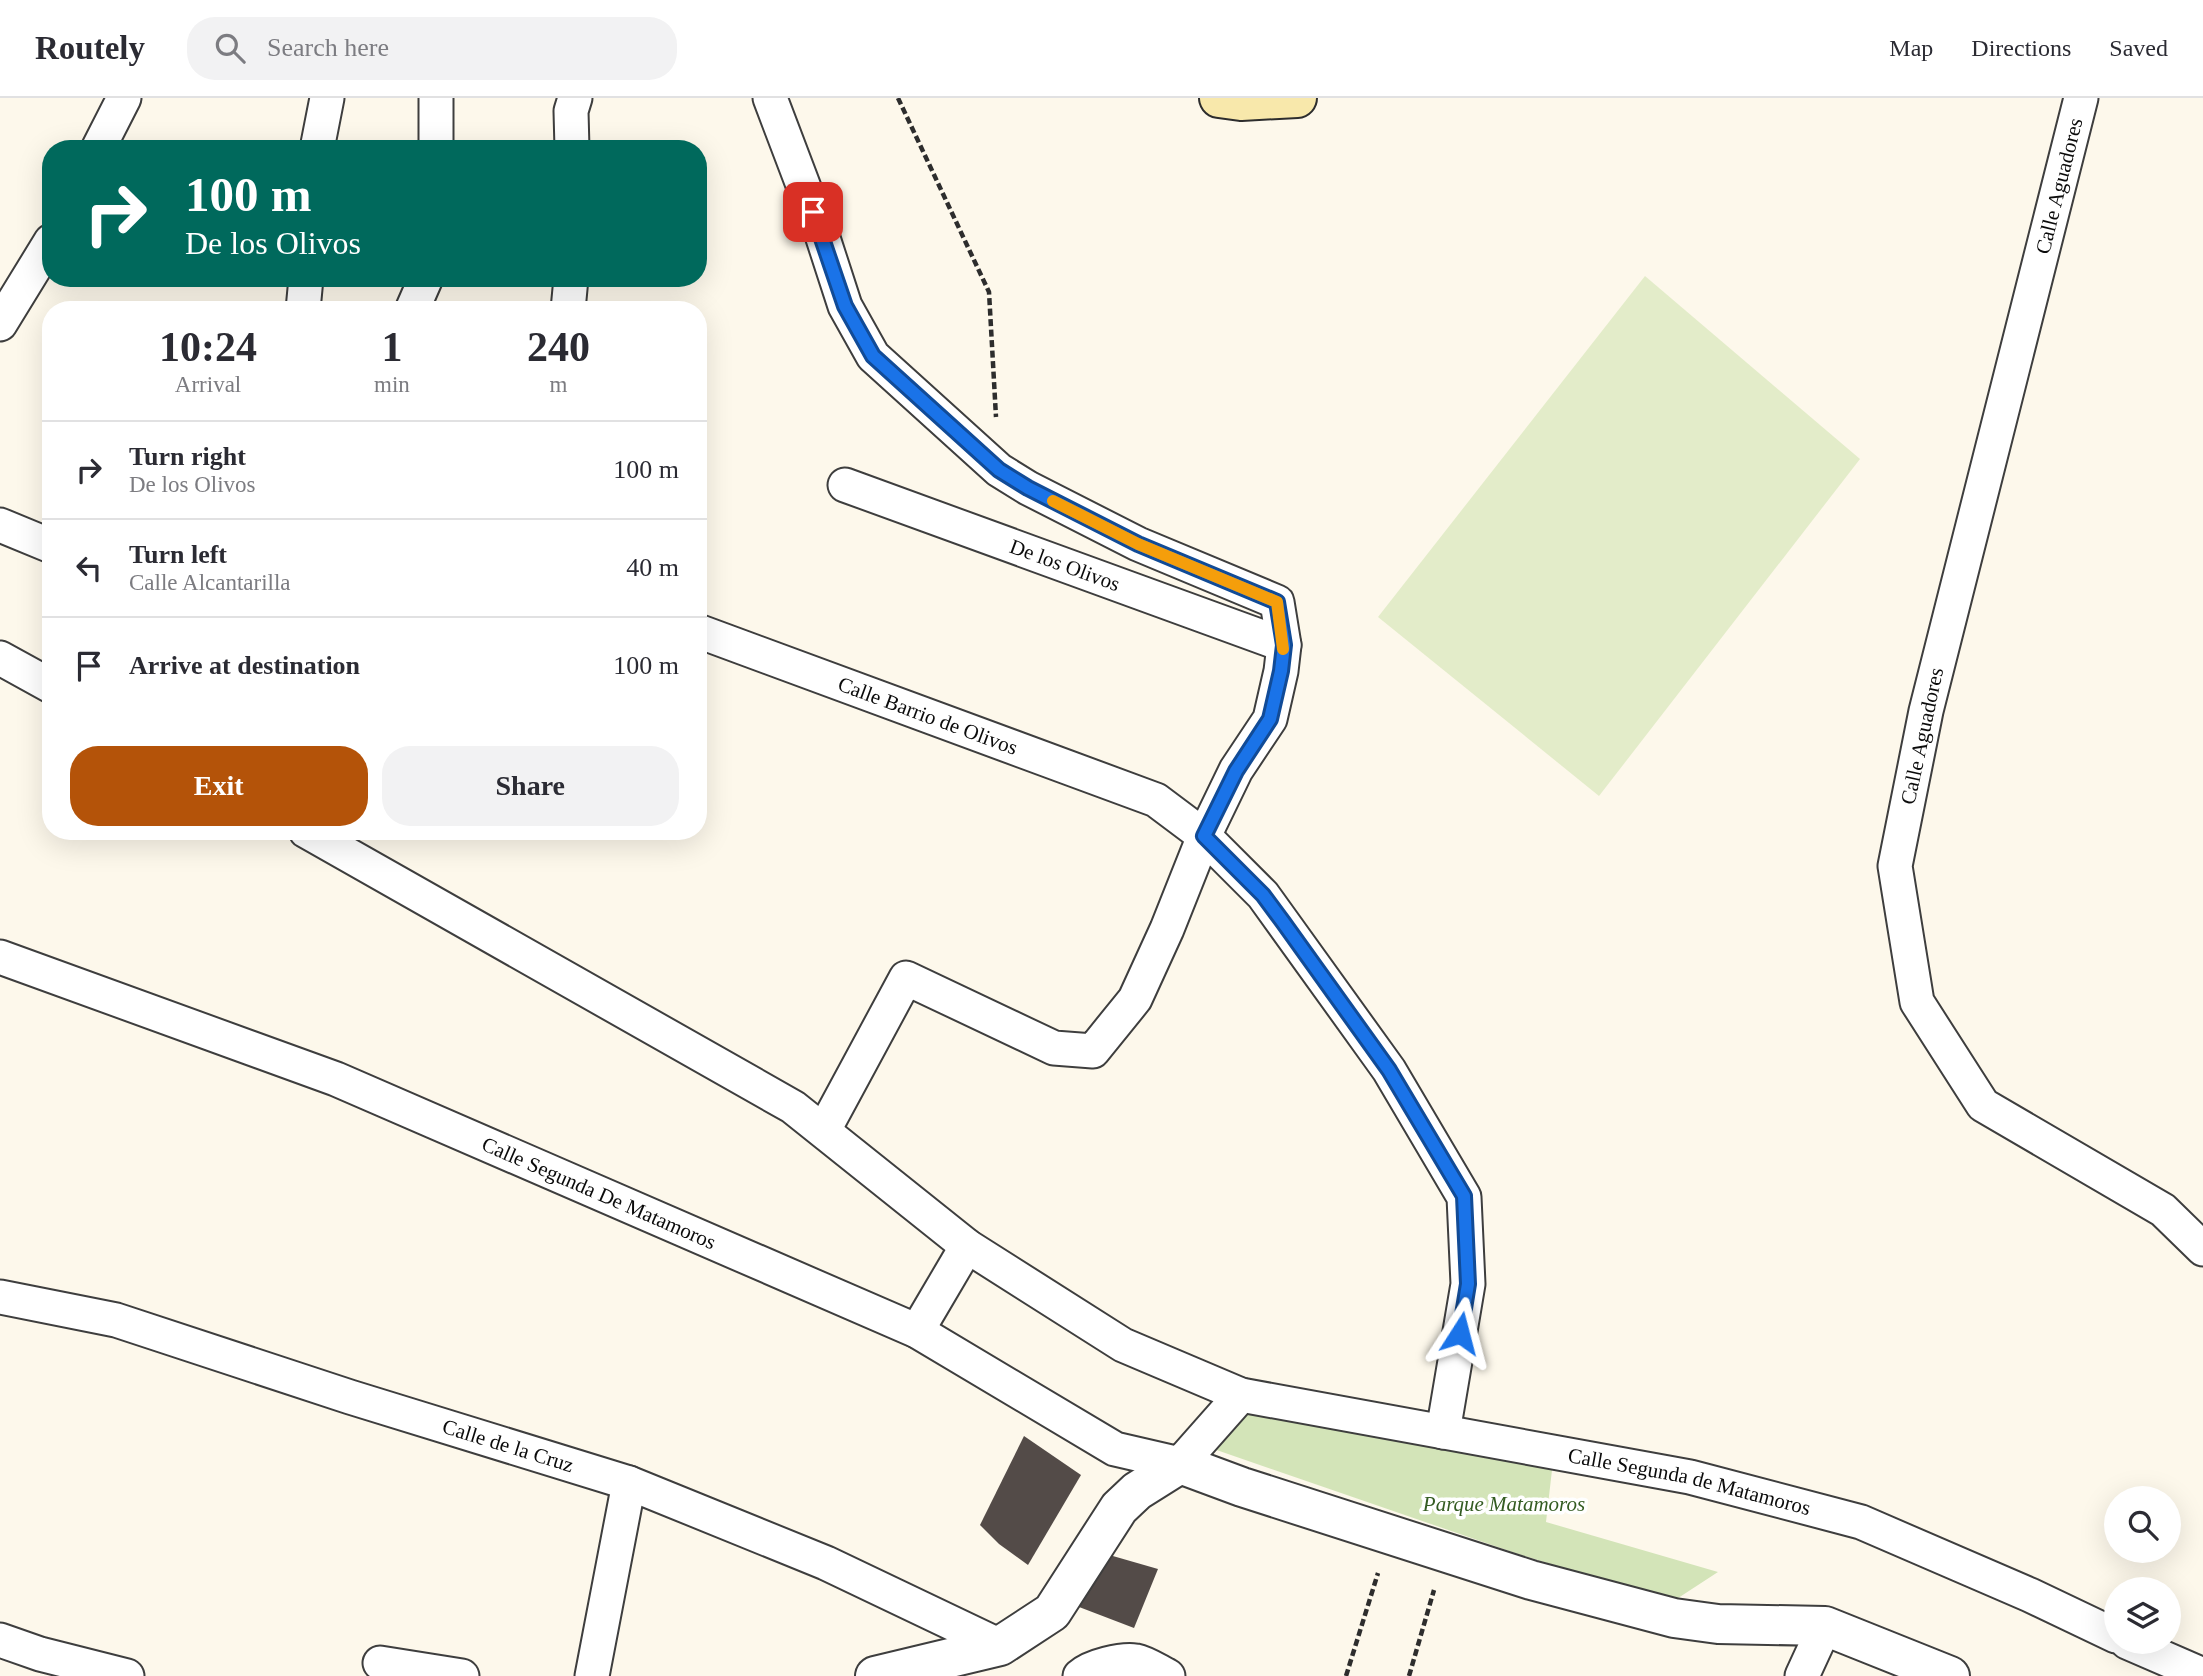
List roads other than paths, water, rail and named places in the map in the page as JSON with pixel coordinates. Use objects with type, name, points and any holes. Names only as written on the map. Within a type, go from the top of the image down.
[{"type":"main road","points":[[1219,98],[1241,102],[1297,98]]},
{"type":"street","points":[[103,140],[124,98]]},
{"type":"street","points":[[319,140],[327,98]]},
{"type":"street","points":[[436,98],[436,140]]},
{"type":"street","points":[[572,140],[571,111],[575,98]]},
{"type":"street","points":[[770,98],[822,235],[845,306],[873,356],[999,470],[1028,488],[1138,544],[1277,602],[1284,645],[1270,719],[1236,771],[1204,836],[1167,929],[1135,999],[1093,1051],[1054,1048],[906,978],[824,1130]]},
{"type":"street","name":"Calle Aguadores","points":[[2081,98],[1926,711],[1895,866],[1917,1002],[1983,1105],[2163,1210],[2203,1249]]},
{"type":"street","points":[[0,324],[42,256]]},
{"type":"street","name":"De los Olivos","points":[[845,485],[1284,645]]},
{"type":"street","points":[[0,525],[42,542]]},
{"type":"street","name":"Calle Barrio de Olivos","points":[[707,634],[1156,800],[1204,836],[1263,895],[1389,1070],[1464,1196],[1468,1284],[1443,1432]]},
{"type":"street","points":[[0,658],[42,681]]},
{"type":"street","points":[[322,840],[780,1100],[824,1130],[967,1246],[1124,1345],[1241,1395],[1180,1464],[1137,1490],[1119,1508],[1052,1612],[1000,1646],[875,1676]]},
{"type":"street","name":"Calle Segunda De Matamoros","points":[[0,957],[336,1079],[917,1331],[1115,1449],[1180,1464]]},
{"type":"street","points":[[2163,1210],[2203,1223]]},
{"type":"street","points":[[917,1331],[967,1246]]},
{"type":"street","name":"Calle de la Cruz","points":[[0,1297],[116,1320],[350,1397],[629,1483],[826,1563],[1000,1646]]},
{"type":"street","name":"Calle Segunda de Matamoros","points":[[1241,1395],[1690,1477],[1861,1522],[2030,1595],[2104,1630]]},
{"type":"street","points":[[1180,1464],[1531,1580],[1674,1618],[1718,1624],[1825,1626],[1950,1676]]},
{"type":"street","points":[[592,1676],[629,1483]]},
{"type":"street","points":[[1802,1676],[1825,1626]]},
{"type":"street","points":[[0,1640],[40,1654],[127,1676]]},
{"type":"street","points":[[2155,1654],[2203,1675]]},
{"type":"street","points":[[1080,1676],[1085,1671],[1120,1661],[1137,1661],[1168,1676]]},
{"type":"street","points":[[380,1663],[462,1676]]},
{"type":"park label","name":"Parque Matamoros","points":[[1504,1504]]}]
